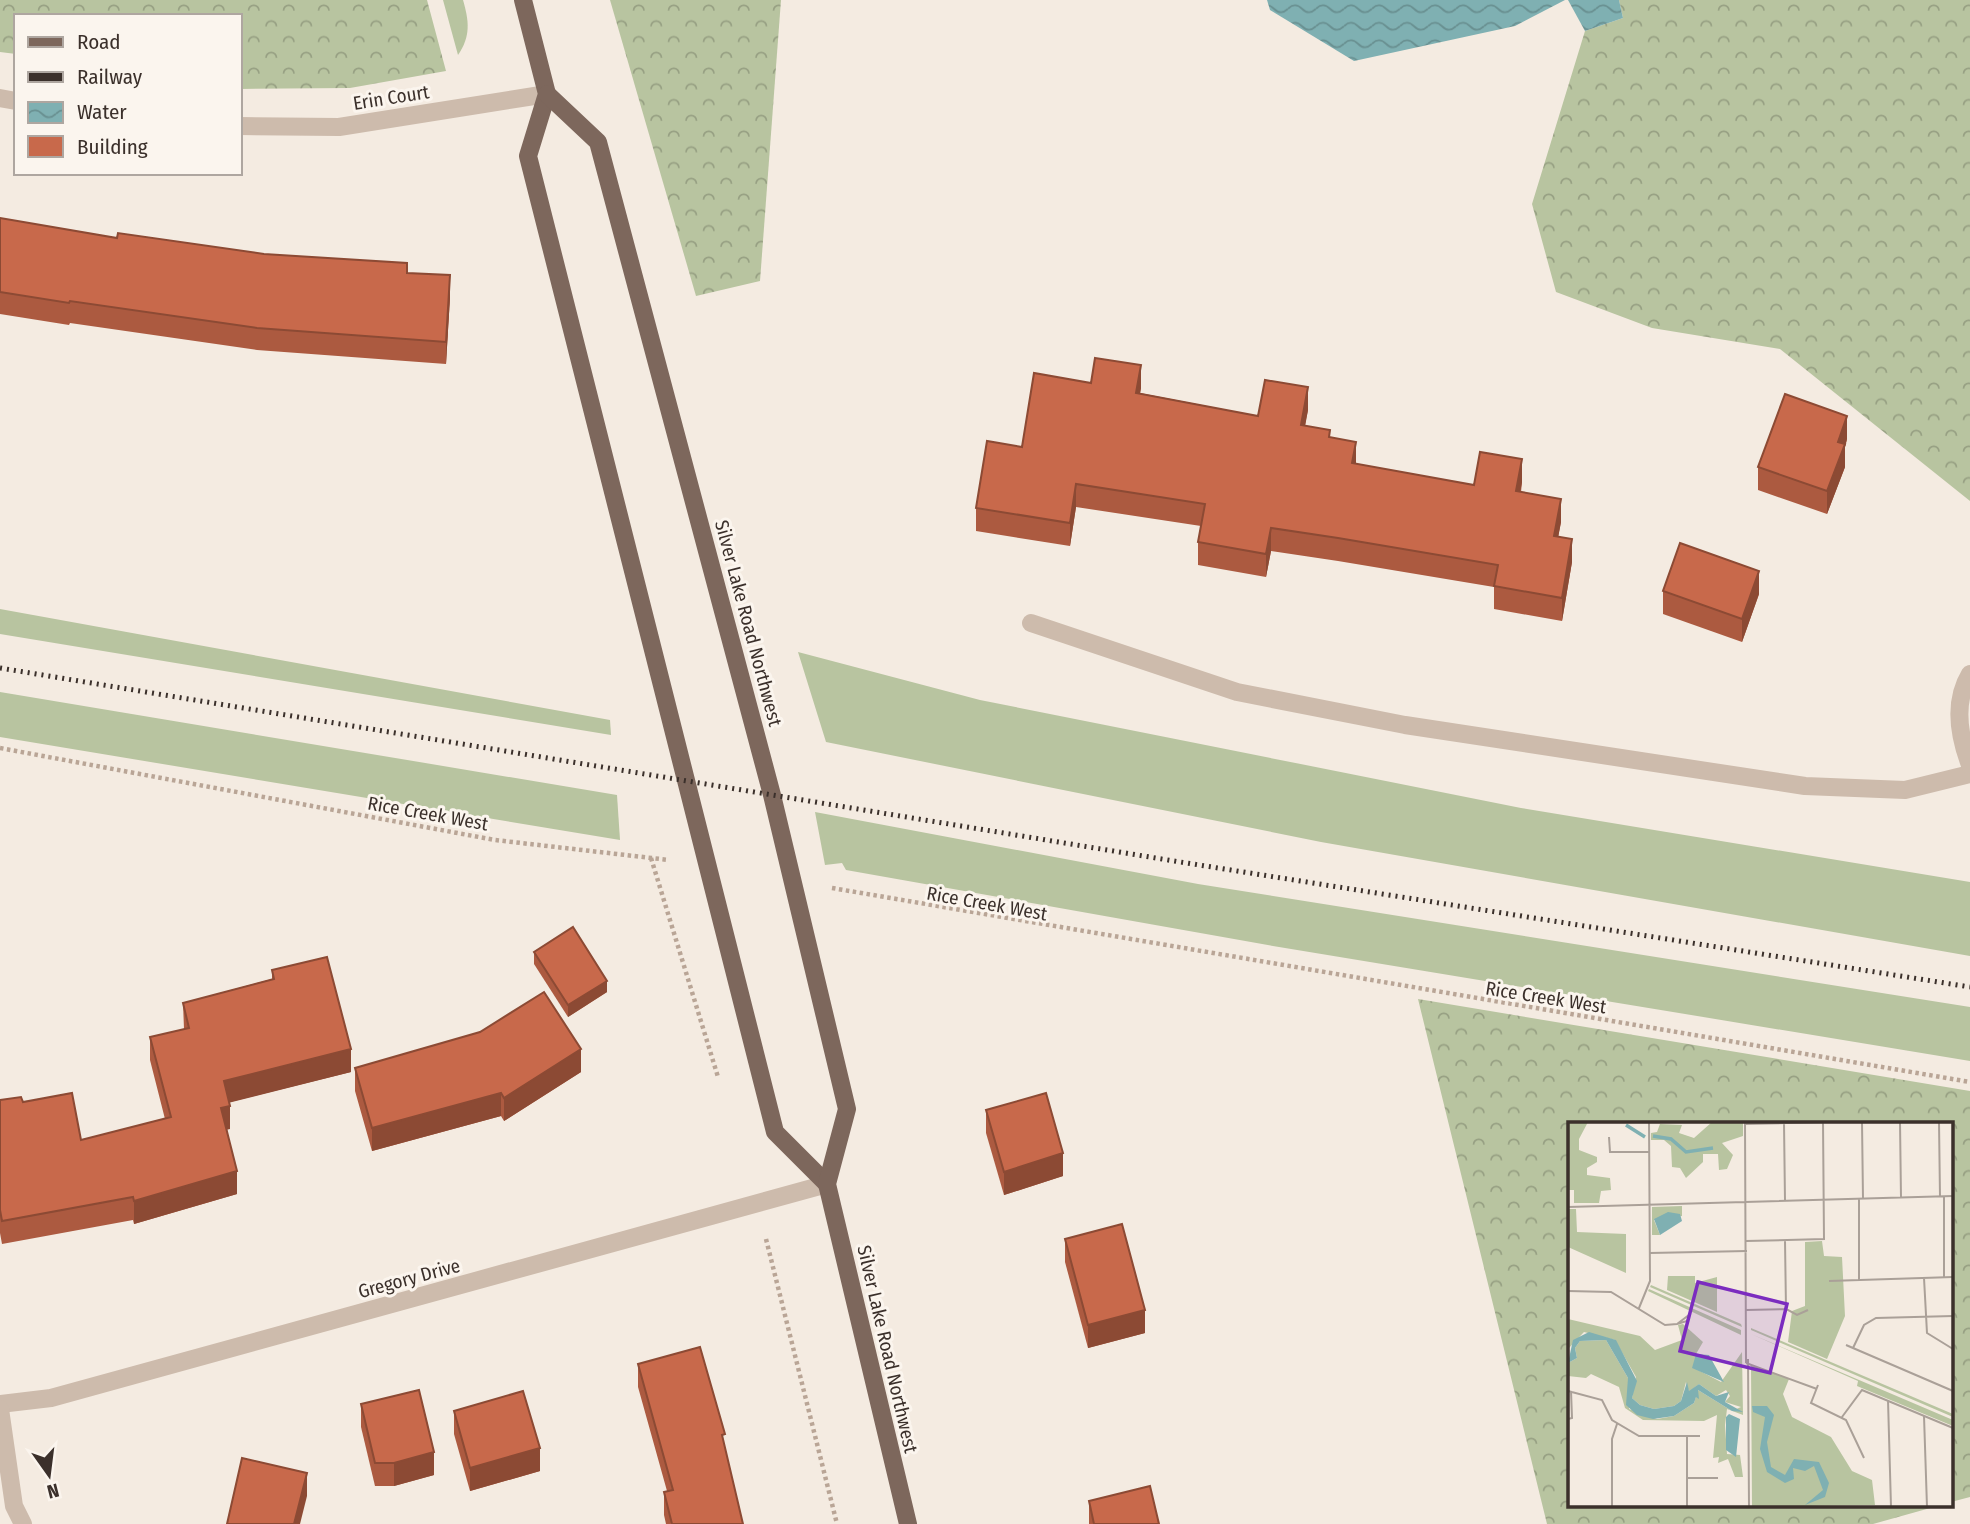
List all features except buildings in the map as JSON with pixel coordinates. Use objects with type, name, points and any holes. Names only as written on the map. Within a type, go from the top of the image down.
[{"type":"main road","points":[[523,0],[547,94],[528,156],[775,1132],[827,1184]]},
{"type":"main road","name":"Silver Lake Road Northwest","points":[[547,94],[598,142],[792,878],[847,1109],[827,1184],[908,1524]]},
{"type":"street","name":"Erin Court","points":[[242,126],[339,127],[547,94]]},
{"type":"street","points":[[1031,623],[1237,692],[1405,725],[1805,786],[1905,790],[1970,774]]},
{"type":"street","points":[[1970,674],[1962,687],[1959,715],[1962,746],[1970,765]]},
{"type":"street","name":"Gregory Drive","points":[[0,1406],[51,1398],[827,1184]]},
{"type":"street","points":[[0,1406],[14,1506],[23,1524]]},
{"type":"path","name":"Rice Creek West","points":[[0,748],[495,840],[708,864]]},
{"type":"path","name":"Rice Creek West","points":[[792,878],[854,894],[1970,1082]]},
{"type":"green space","points":[[0,0],[427,0],[446,71],[350,88],[242,89],[242,14],[14,14],[14,54],[0,52]]},
{"type":"green space","points":[[443,0],[463,0],[468,28],[458,55]]},
{"type":"green space","points":[[610,0],[781,0],[760,281],[696,296]]},
{"type":"green space","points":[[1619,0],[1970,0],[1970,501],[1780,349],[1652,328],[1556,292],[1532,204],[1585,31],[1623,18]]},
{"type":"green space","points":[[0,609],[610,720],[611,735],[0,634]]},
{"type":"green space","points":[[798,652],[980,700],[1521,808],[1970,882],[1970,956],[1321,842],[826,742]]},
{"type":"green space","points":[[0,692],[617,795],[620,840],[0,737]]},
{"type":"green space","points":[[815,812],[1198,884],[1970,1007],[1970,1061],[1279,947],[846,870],[842,863],[825,865]]},
{"type":"green space","points":[[1418,999],[1970,1091],[1970,1497],[1952,1502],[1952,1122],[1568,1122],[1568,1506],[1937,1506],[1873,1524],[1547,1524]]},
{"type":"water","points":[[1267,0],[1565,0],[1515,26],[1354,61],[1270,10]]},
{"type":"water","points":[[1568,0],[1619,0],[1623,18],[1585,31]]},
{"type":"railway","points":[[0,668],[1174,861],[1970,987]]}]
